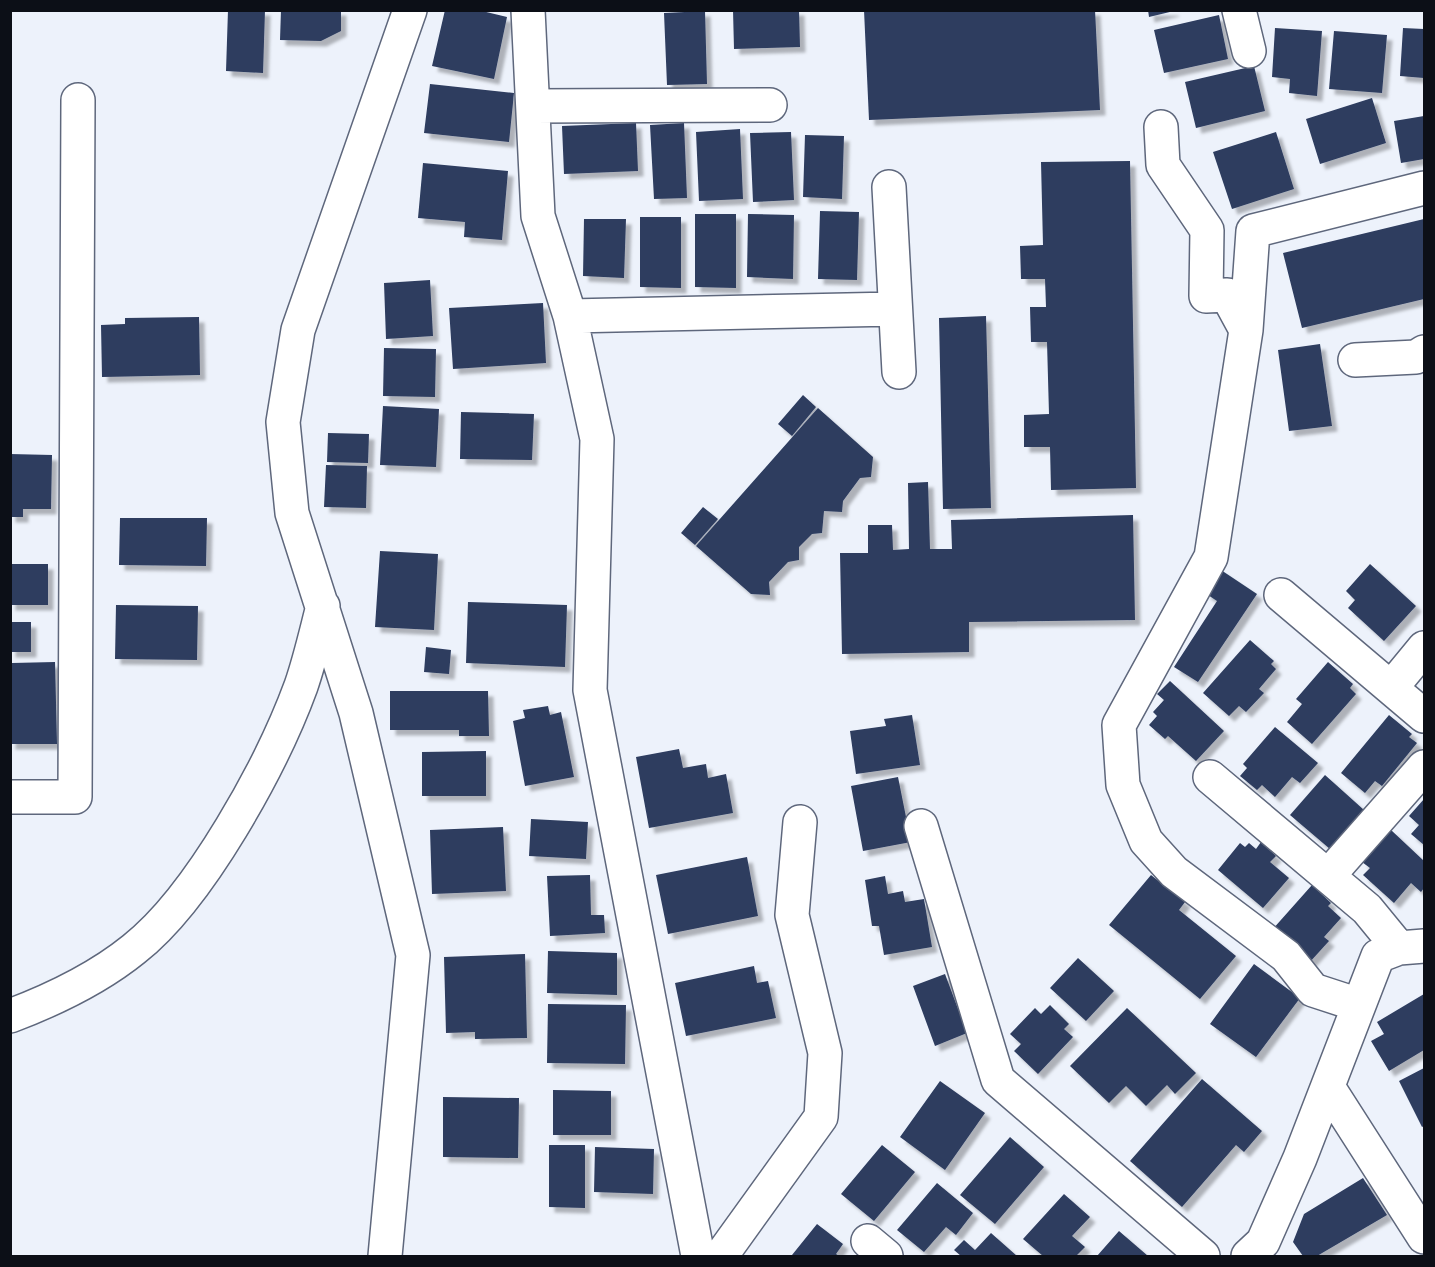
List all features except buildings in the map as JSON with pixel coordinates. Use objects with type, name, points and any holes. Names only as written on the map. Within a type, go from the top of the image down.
[{"type":"street","points":[[385,1257],[413,955],[356,713],[292,513],[283,422],[298,330],[410,10]]},
{"type":"street","points":[[528,10],[538,216],[570,316],[597,439],[590,690],[698,1257]]},
{"type":"street","points":[[1239,10],[1249,51]]},
{"type":"street","points":[[10,797],[75,797],[78,100]]},
{"type":"street","points":[[533,106],[770,105]]},
{"type":"street","points":[[1161,127],[1163,165],[1207,230],[1206,296],[1227,295],[1246,330]]},
{"type":"street","points":[[889,187],[899,372]]},
{"type":"street","points":[[1359,1005],[1313,990],[1286,956],[1174,872],[1146,841],[1123,785],[1119,725],[1211,557],[1246,330],[1253,231],[1425,188]]},
{"type":"street","points":[[570,316],[895,309]]},
{"type":"street","points":[[1355,360],[1416,357],[1425,352]]},
{"type":"street","points":[[1281,595],[1425,716]]},
{"type":"street","points":[[10,1016],[54,1000],[86,982],[135,949],[172,914],[203,872],[260,775],[301,686],[323,606]]},
{"type":"street","points":[[1391,688],[1425,648]]},
{"type":"street","points":[[1328,876],[1425,767]]},
{"type":"street","points":[[1210,777],[1412,947]]},
{"type":"street","points":[[720,1257],[821,1117],[825,1053],[792,915],[800,822]]},
{"type":"street","points":[[921,826],[998,1080],[1203,1257]]},
{"type":"street","points":[[1248,1257],[1263,1242],[1300,1158],[1378,956],[1412,947]]},
{"type":"street","points":[[1328,1087],[1425,1237]]}]
